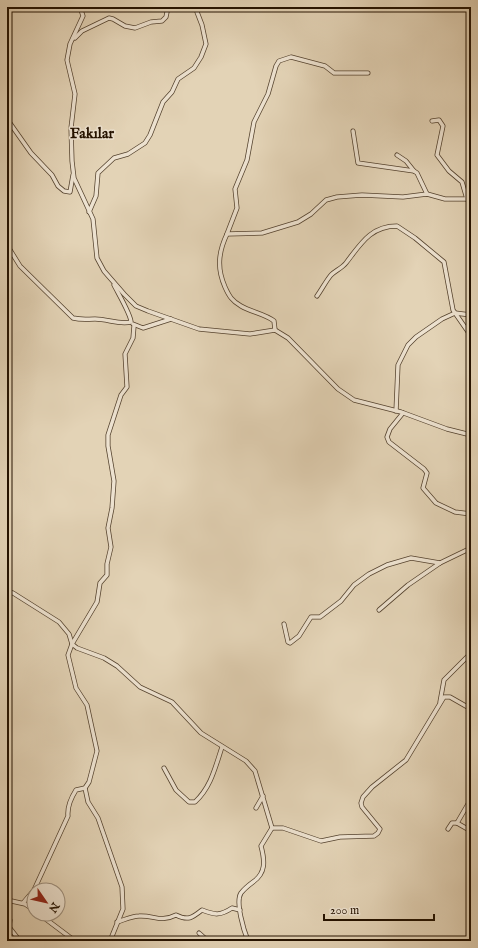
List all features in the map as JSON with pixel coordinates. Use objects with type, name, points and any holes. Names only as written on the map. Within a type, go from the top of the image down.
[{"type":"street","points":[[7,119],[31,153],[52,175],[58,186],[68,193],[72,189],[74,173],[72,128],[75,94],[67,60],[70,44],[83,16],[80,7]]},
{"type":"street","points":[[70,44],[82,31],[108,18],[113,19],[124,26],[135,28],[151,22],[162,21],[166,17],[168,7]]},
{"type":"street","points":[[89,212],[96,196],[98,172],[114,158],[128,154],[145,143],[150,135],[163,102],[172,92],[178,79],[194,68],[201,57],[206,44],[202,25],[197,12],[198,7]]},
{"type":"street","points":[[275,330],[274,321],[270,318],[254,312],[231,299],[220,274],[218,263],[222,243],[237,208],[235,189],[247,160],[254,122],[268,94],[276,66],[279,61],[291,57],[325,66],[334,72],[368,73]]},
{"type":"street","points":[[227,234],[262,233],[298,222],[312,214],[326,200],[337,197],[362,195],[403,197],[427,194],[445,199],[469,199],[462,182],[449,170],[438,154],[443,126],[439,120],[432,121]]},
{"type":"street","points":[[353,131],[358,162],[414,171]]},
{"type":"street","points":[[397,155],[406,161],[417,173],[427,194]]},
{"type":"street","points":[[74,173],[93,219],[98,258],[104,271],[136,306],[199,329],[250,334],[275,330],[288,338],[338,389],[354,400],[403,413],[447,429],[471,435]]},
{"type":"street","points":[[317,296],[332,275],[345,264],[353,251],[366,238],[384,228],[396,226],[444,262],[452,310],[471,336]]},
{"type":"street","points":[[7,245],[20,266],[73,318],[80,320],[96,319],[125,323],[131,322]]},
{"type":"street","points":[[113,281],[134,326],[143,328],[171,319]]},
{"type":"street","points":[[396,411],[398,365],[408,346],[416,337],[442,319],[455,313],[471,315]]},
{"type":"street","points":[[38,882],[68,816],[67,808],[72,796],[76,790],[85,788],[89,782],[97,751],[87,704],[76,688],[68,655],[72,644],[97,602],[100,583],[107,575],[107,564],[111,547],[108,528],[112,508],[114,480],[108,435],[121,395],[127,387],[125,354],[133,338],[134,326]]},
{"type":"street","points":[[403,413],[390,430],[387,438],[389,442],[424,468],[427,473],[422,488],[436,503],[455,512],[466,512],[471,514]]},
{"type":"street","points":[[379,610],[408,585],[440,563],[471,548]]},
{"type":"street","points":[[284,624],[288,642],[290,643],[299,636],[311,617],[320,617],[340,601],[354,585],[369,574],[387,565],[411,558],[440,563]]},
{"type":"street","points":[[7,592],[13,593],[60,622],[69,634],[72,644],[104,658],[117,666],[140,687],[172,702],[201,733],[246,761],[255,771],[272,828],[261,846],[264,856],[263,871],[259,878],[241,893],[239,902],[248,941]]},
{"type":"street","points":[[440,704],[444,680],[471,653]]},
{"type":"street","points":[[272,828],[283,828],[321,841],[340,837],[374,836],[380,829],[362,807],[361,803],[363,797],[383,778],[406,760],[445,696],[471,709]]},
{"type":"street","points":[[164,768],[176,790],[188,802],[195,802],[205,792],[212,779],[222,747]]},
{"type":"street","points":[[7,775],[7,781]]},
{"type":"street","points":[[85,788],[88,802],[98,818],[122,887],[123,909],[110,941]]},
{"type":"street","points":[[256,808],[263,796]]},
{"type":"street","points":[[457,823],[471,799]]},
{"type":"street","points":[[448,829],[452,823],[457,823],[471,831]]},
{"type":"street","points":[[23,903],[26,899]]},
{"type":"street","points":[[7,900],[26,905]]},
{"type":"street","points":[[117,922],[138,916],[168,919],[176,915],[185,920],[191,918],[202,910],[213,915],[222,915],[232,908],[240,910]]},
{"type":"street","points":[[7,917],[10,920],[9,927],[20,941]]},
{"type":"street","points":[[50,922],[75,941]]},
{"type":"street","points":[[199,933],[208,941]]},
{"type":"district","name":"Fakılar","points":[[92,133]]}]
